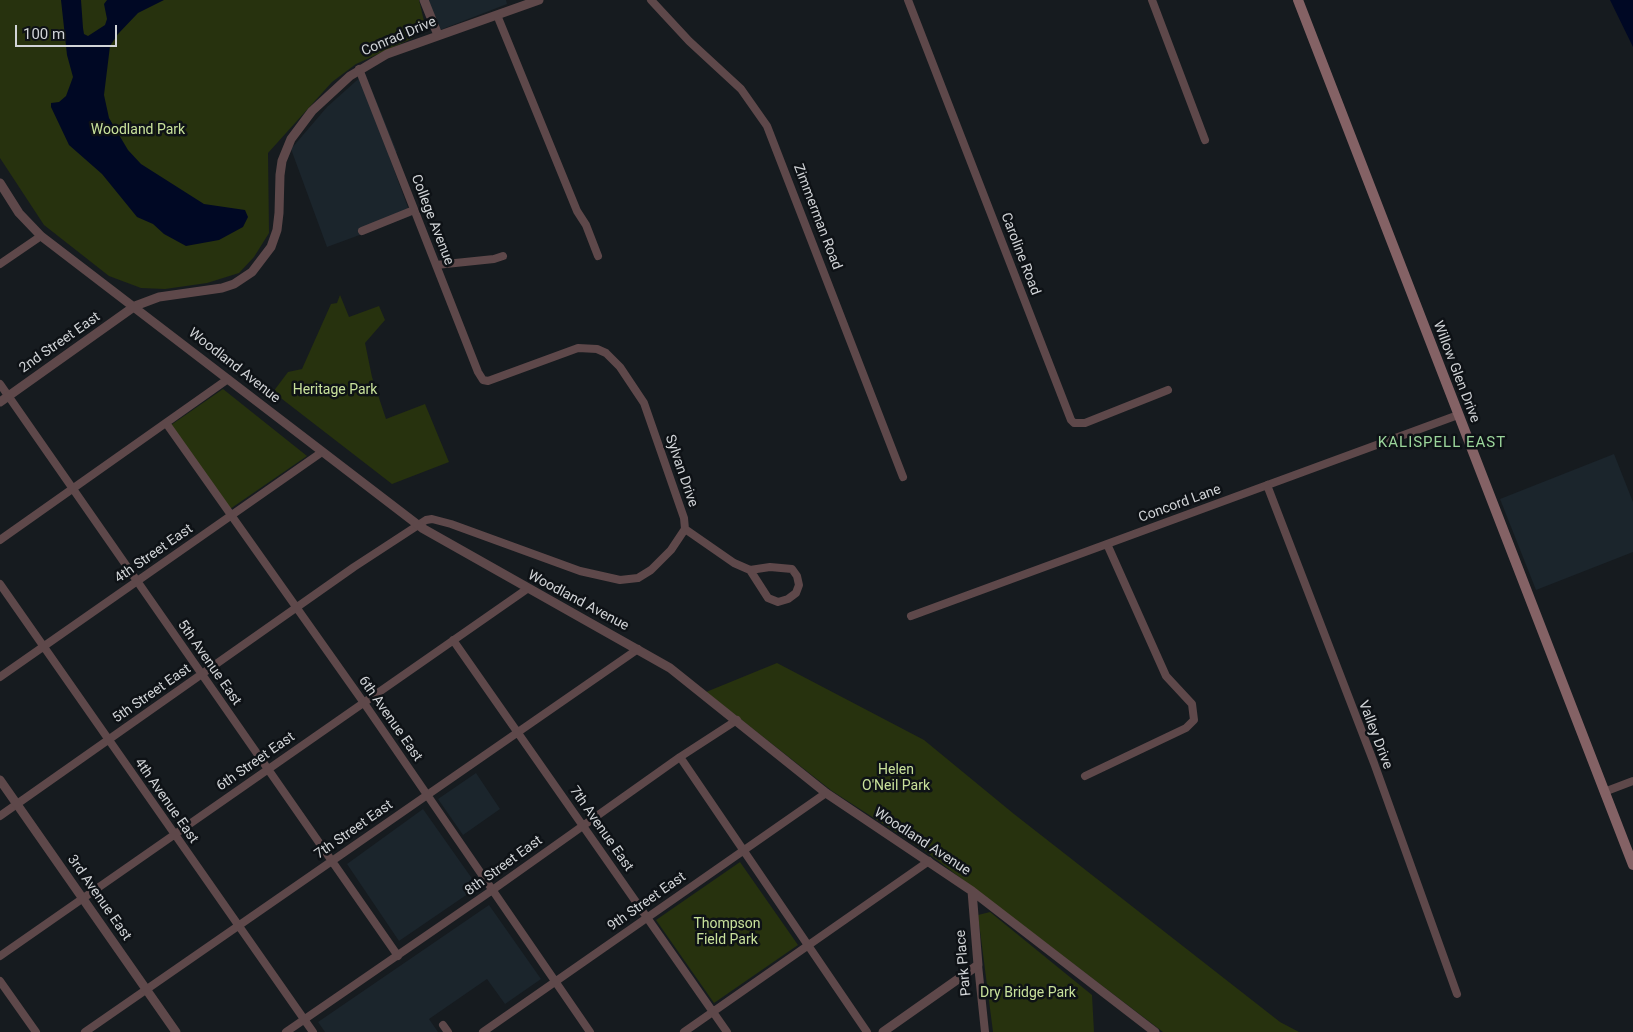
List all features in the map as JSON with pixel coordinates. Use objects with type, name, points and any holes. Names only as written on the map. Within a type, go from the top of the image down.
[{"type":"main road","name":"Willow Glen Drive","points":[[1298,0],[1633,865]]},
{"type":"street","points":[[424,0],[438,35]]},
{"type":"street","name":"Conrad Drive","points":[[135,306],[160,297],[222,288],[234,284],[252,272],[271,247],[277,230],[282,161],[291,139],[330,92],[359,69],[387,54],[539,0]]},
{"type":"street","name":"Zimmerman Road","points":[[651,0],[690,41],[741,89],[767,126],[903,477]]},
{"type":"street","name":"Caroline Road","points":[[908,0],[1071,420],[1074,423],[1085,423],[1168,390]]},
{"type":"street","points":[[1152,0],[1205,140]]},
{"type":"street","points":[[497,16],[576,211],[586,225],[598,256]]},
{"type":"street","name":"College Avenue","points":[[359,69],[478,372],[483,380]]},
{"type":"street","name":"Woodland Avenue","points":[[0,183],[19,213],[41,236],[135,306],[416,524],[431,535],[670,668],[826,793],[972,891],[1155,1032]]},
{"type":"street","points":[[362,231],[414,210]]},
{"type":"street","points":[[0,264],[41,236]]},
{"type":"street","points":[[436,265],[494,259],[503,256]]},
{"type":"street","name":"2nd Street East","points":[[0,402],[135,306]]},
{"type":"street","name":"Sylvan Drive","points":[[416,524],[432,519],[580,571],[620,580],[638,578],[651,570],[672,550],[685,529],[684,518],[644,403],[625,372],[606,354],[598,349],[578,348],[496,379],[483,380]]},
{"type":"street","points":[[0,540],[228,379]]},
{"type":"street","name":"5th Avenue East","points":[[0,384],[398,956]]},
{"type":"street","name":"Concord Lane","points":[[911,616],[1458,415]]},
{"type":"street","name":"6th Avenue East","points":[[166,423],[364,703],[491,891],[590,1032]]},
{"type":"street","name":"4th Street East","points":[[0,677],[322,452]]},
{"type":"street","name":"Valley Drive","points":[[1267,485],[1374,763],[1457,994]]},
{"type":"street","name":"5th Street East","points":[[0,816],[416,524]]},
{"type":"street","points":[[685,529],[734,563],[750,570],[770,567],[792,569],[797,576],[799,585],[796,593],[788,599],[778,602],[768,598],[750,570]]},
{"type":"street","points":[[1085,776],[1186,728],[1194,720],[1192,704],[1166,676],[1107,544]]},
{"type":"street","name":"4th Avenue East","points":[[0,584],[237,926],[313,1032]]},
{"type":"street","name":"6th Street East","points":[[0,956],[527,589]]},
{"type":"street","name":"7th Avenue East","points":[[453,640],[727,1032]]},
{"type":"street","name":"7th Street East","points":[[85,1032],[638,649]]},
{"type":"street","name":"8th Street East","points":[[286,1032],[491,891],[680,756],[737,720]]},
{"type":"street","points":[[680,756],[867,1032]]},
{"type":"street","name":"3rd Avenue East","points":[[0,780],[176,1032]]},
{"type":"street","points":[[1604,792],[1633,782]]},
{"type":"street","name":"9th Street East","points":[[483,1032],[826,793]]},
{"type":"street","points":[[684,1032],[929,862]]},
{"type":"street","name":"Park Place","points":[[972,891],[985,1032]]},
{"type":"street","points":[[882,1032],[978,965]]},
{"type":"street","points":[[0,981],[36,1032]]},
{"type":"street","points":[[443,1025],[448,1032]]},
{"type":"shaded area","points":[[428,0],[506,0],[507,4],[440,30]]},
{"type":"shaded area","points":[[365,73],[397,152],[389,156],[411,216],[327,247],[291,149],[327,107]]},
{"type":"shaded area","points":[[1614,454],[1633,502],[1633,552],[1536,590],[1500,499]]},
{"type":"shaded area","points":[[476,773],[500,809],[463,835],[438,799]]},
{"type":"shaded area","points":[[423,809],[478,887],[399,941],[347,864]]},
{"type":"shaded area","points":[[489,905],[541,979],[505,1004],[487,979],[429,1019],[438,1032],[325,1032],[318,1022]]},
{"type":"green space","name":"Woodland Park","points":[[0,0],[419,0],[424,21],[419,33],[411,39],[356,64],[332,82],[268,153],[269,233],[254,257],[239,273],[207,283],[165,289],[141,288],[109,276],[44,225],[0,158]]},
{"type":"green space","name":"Heritage Park","points":[[340,295],[349,317],[379,306],[385,320],[365,343],[372,377],[386,419],[425,404],[449,462],[392,484],[273,392],[288,372],[302,369],[331,304],[337,303]]},
{"type":"green space","points":[[223,389],[307,456],[230,509],[171,425]]},
{"type":"green space","name":"Helen O'Neil Park","points":[[777,663],[924,740],[1014,814],[1280,1022],[1299,1032],[1163,1032],[925,851],[832,791],[706,692]]},
{"type":"green space","name":"Thompson Field Park","points":[[740,862],[798,945],[714,1003],[656,920]]},
{"type":"green space","name":"Dry Bridge Park","points":[[990,912],[1092,995],[1094,1032],[993,1032],[978,915]]},
{"type":"water","points":[[61,0],[81,0],[84,34],[88,36],[105,25],[107,19],[104,4],[107,0],[164,0],[138,13],[118,34],[110,46],[104,95],[109,118],[128,150],[141,164],[204,204],[245,210],[248,217],[243,227],[219,240],[186,246],[164,234],[153,224],[137,217],[102,174],[69,145],[51,107],[51,103],[59,102],[66,96],[73,77],[67,55]]},
{"type":"water","points":[[1610,0],[1633,0],[1633,47]]},
{"type":"district","name":"KALISPELL EAST","points":[[1442,443]]}]
